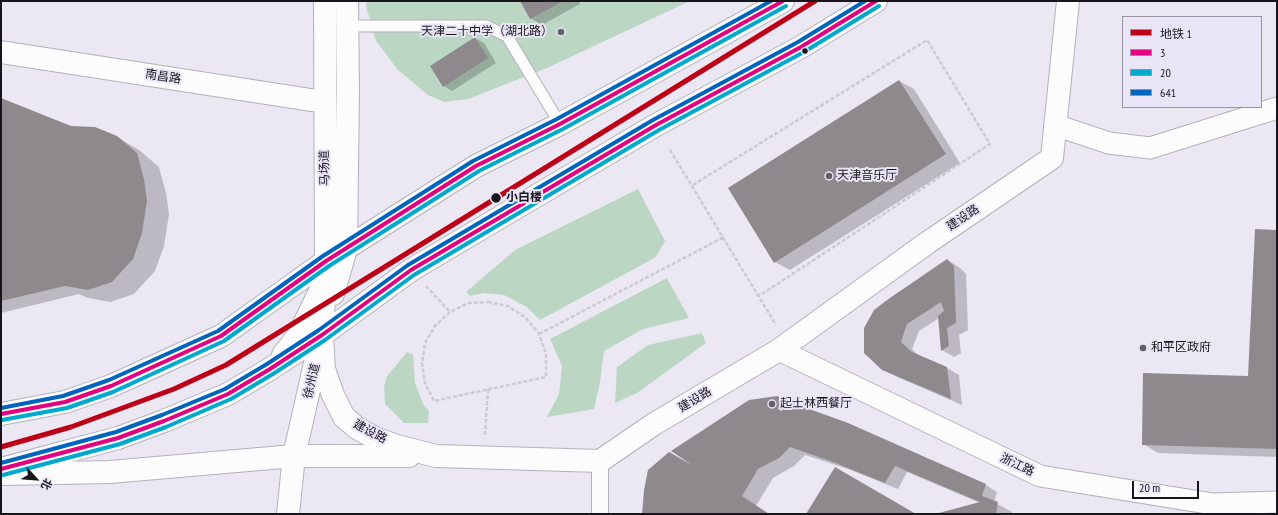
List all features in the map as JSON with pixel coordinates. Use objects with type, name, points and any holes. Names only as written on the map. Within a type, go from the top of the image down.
[{"type":"street","name":"马场道","points":[[324,1],[324,102],[333,262]]},
{"type":"street","name":"马场道","points":[[322,335],[333,262],[346,192],[348,90],[347,1]]},
{"type":"street","points":[[1,469],[118,438],[164,421],[228,394],[322,335],[411,270],[656,125],[802,46],[876,1]]},
{"type":"street","name":"建设路","points":[[322,335],[324,369],[333,395],[344,417],[357,428],[377,438],[397,446],[436,456],[600,461],[654,424],[783,347],[927,243],[1052,158],[1068,1]]},
{"type":"street","points":[[1,414],[64,402],[111,386],[222,336],[476,166],[560,124],[775,3]]},
{"type":"street","name":"南昌路","points":[[1,52],[324,102]]},
{"type":"street","points":[[1055,125],[1109,143],[1150,148],[1277,108]]},
{"type":"street","points":[[270,369],[297,337],[333,262]]},
{"type":"street","name":"徐州道","points":[[288,514],[294,456],[322,335],[333,262]]},
{"type":"street","name":"浙江路","points":[[783,347],[1040,476],[1213,504],[1277,502]]},
{"type":"street","points":[[1,474],[110,472],[294,456],[436,456]]},
{"type":"street","points":[[600,461],[600,514]]},
{"type":"lane","points":[[347,26],[486,26],[507,36],[560,124]]},
{"type":"path","points":[[692,185],[927,40],[990,144],[759,296]]},
{"type":"path","points":[[670,150],[759,296],[783,347]]},
{"type":"path","points":[[539,334],[724,237]]},
{"type":"path","points":[[411,270],[450,312]]},
{"type":"path","points":[[481,302],[508,306],[526,318],[539,334],[546,354],[546,376],[434,401],[425,383],[422,363],[425,343],[435,326],[450,312],[468,304],[481,302]]},
{"type":"path","points":[[483,458],[488,389]]},
{"type":"green space","points":[[367,1],[690,1],[547,68],[468,99],[444,102],[428,95],[398,70],[376,41],[366,6]]},
{"type":"green space","points":[[638,189],[665,241],[656,257],[540,320],[527,307],[504,295],[483,293],[470,296],[466,292],[515,250]]},
{"type":"green space","points":[[667,278],[689,318],[643,329],[604,351],[600,382],[594,409],[547,417],[559,394],[562,366],[550,339]]},
{"type":"green space","points":[[702,333],[706,343],[637,393],[615,403],[617,367],[648,345]]},
{"type":"green space","points":[[407,352],[413,355],[415,383],[424,406],[429,411],[428,423],[404,423],[385,404],[384,386],[387,376]]},
{"type":"building","points":[[520,1],[563,1],[530,19]]},
{"type":"building","points":[[475,37],[488,58],[443,87],[430,66]]},
{"type":"building","points":[[899,80],[946,154],[774,263],[728,188]]},
{"type":"building","points":[[1,98],[71,126],[95,127],[117,136],[137,153],[144,179],[147,201],[142,233],[133,259],[112,282],[88,290],[65,286],[1,301]]},
{"type":"building","points":[[1255,229],[1277,230],[1277,449],[1142,445],[1143,373],[1248,376]]},
{"type":"building","points":[[947,259],[954,266],[956,323],[947,328],[949,346],[941,351],[938,316],[944,311],[941,302],[907,324],[901,342],[912,352],[947,367],[951,399],[882,370],[864,353],[864,328],[874,310]]},
{"type":"building","points":[[777,396],[848,423],[986,484],[982,496],[998,502],[996,514],[935,514],[980,502],[895,466],[885,483],[833,462],[790,447],[779,458],[758,469],[742,496],[769,514],[642,514],[644,490],[648,470],[669,452],[692,465],[671,451],[749,400]]},
{"type":"building","points":[[835,467],[916,514],[806,514]]},
{"type":"metro line","name":"1","points":[[1,447],[71,427],[174,389],[226,365],[815,1]]},
{"type":"transit line","name":"641","points":[[1,408],[63,396],[109,380],[218,331],[323,256],[473,161],[557,119],[771,1]]},
{"type":"transit line","name":"3","points":[[1,414],[65,402],[111,386],[221,336],[326,261],[476,166],[560,124],[783,1]]},
{"type":"transit line","name":"641","points":[[1,463],[116,432],[225,389],[319,330],[408,265],[653,120],[798,42],[865,1]]},
{"type":"transit line","name":"3","points":[[1,469],[118,438],[164,421],[228,394],[322,335],[411,270],[656,125],[801,47],[876,1]]},
{"type":"transit line","name":"20","points":[[2,420],[67,408],[113,392],[224,341],[329,266],[479,171],[563,129],[786,6]]},
{"type":"transit line","name":"20","points":[[3,475],[120,444],[166,427],[231,399],[325,340],[414,275],[659,130],[804,52],[879,6]]},
{"type":"place","name":"天津二十中学（湖北路）","points":[[561,32]]},
{"type":"place","name":"天津音乐厅","points":[[829,176]]},
{"type":"place","name":"小白楼","points":[[496,198]]},
{"type":"place","name":"和平区政府","points":[[1143,348]]},
{"type":"place","name":"起士林西餐厅","points":[[772,404]]}]
